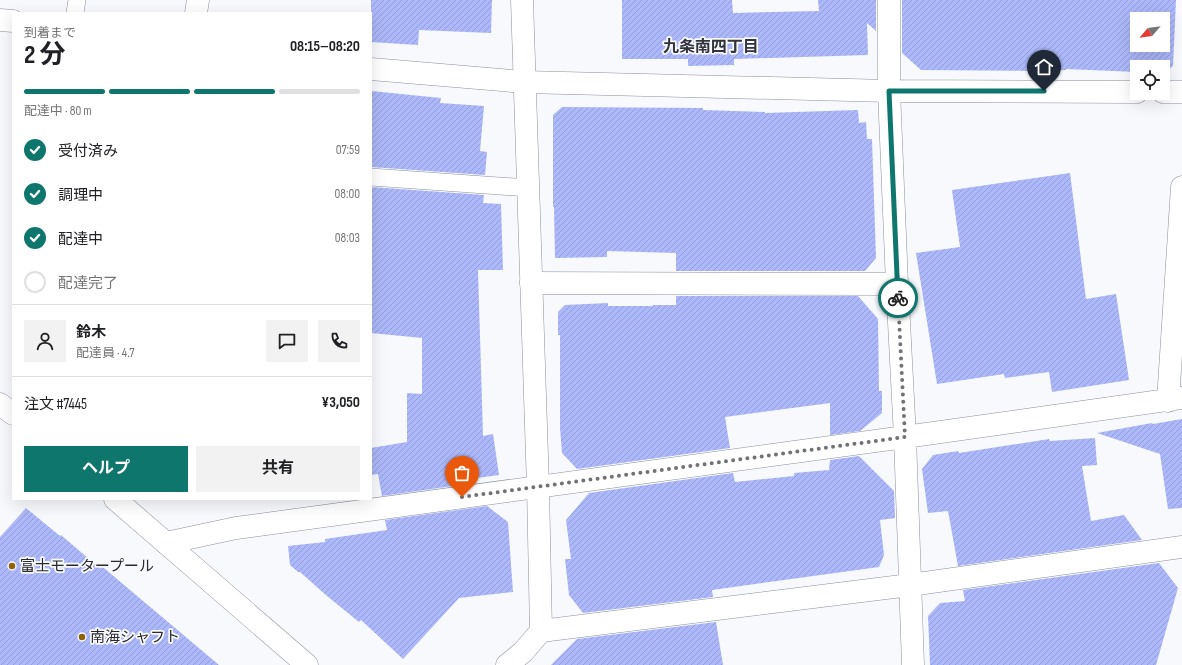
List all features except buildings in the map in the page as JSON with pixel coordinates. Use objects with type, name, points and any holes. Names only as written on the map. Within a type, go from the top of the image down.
[{"type":"street","points":[[196,12],[198,0]]},
{"type":"street","points":[[507,665],[523,652],[541,631],[529,188],[522,0]]},
{"type":"street","points":[[889,0],[889,91],[905,437],[913,665]]},
{"type":"street","points":[[0,20],[12,21]]},
{"type":"street","points":[[372,69],[524,82],[889,91],[1130,92]]},
{"type":"street","points":[[1170,92],[1182,92]]},
{"type":"street","points":[[166,543],[236,528],[1175,399],[1182,187]]},
{"type":"street","points":[[531,283],[897,284]]},
{"type":"street","points":[[0,404],[12,413]]},
{"type":"street","points":[[125,503],[166,543],[307,665]]},
{"type":"street","points":[[541,631],[910,585],[1182,547]]},
{"type":"lane","points":[[75,12],[77,0]]},
{"type":"lane","points":[[372,177],[529,188]]},
{"type":"way so far","points":[[462,497],[905,437],[898,298]]},
{"type":"place","name":"富士モータープール","points":[[12,566]]},
{"type":"place","name":"南海シャフト","points":[[82,637]]},
{"type":"district","name":"九条南四丁目","points":[[711,46]]},
{"type":"route","points":[[898,298],[889,91],[1044,91]]}]
